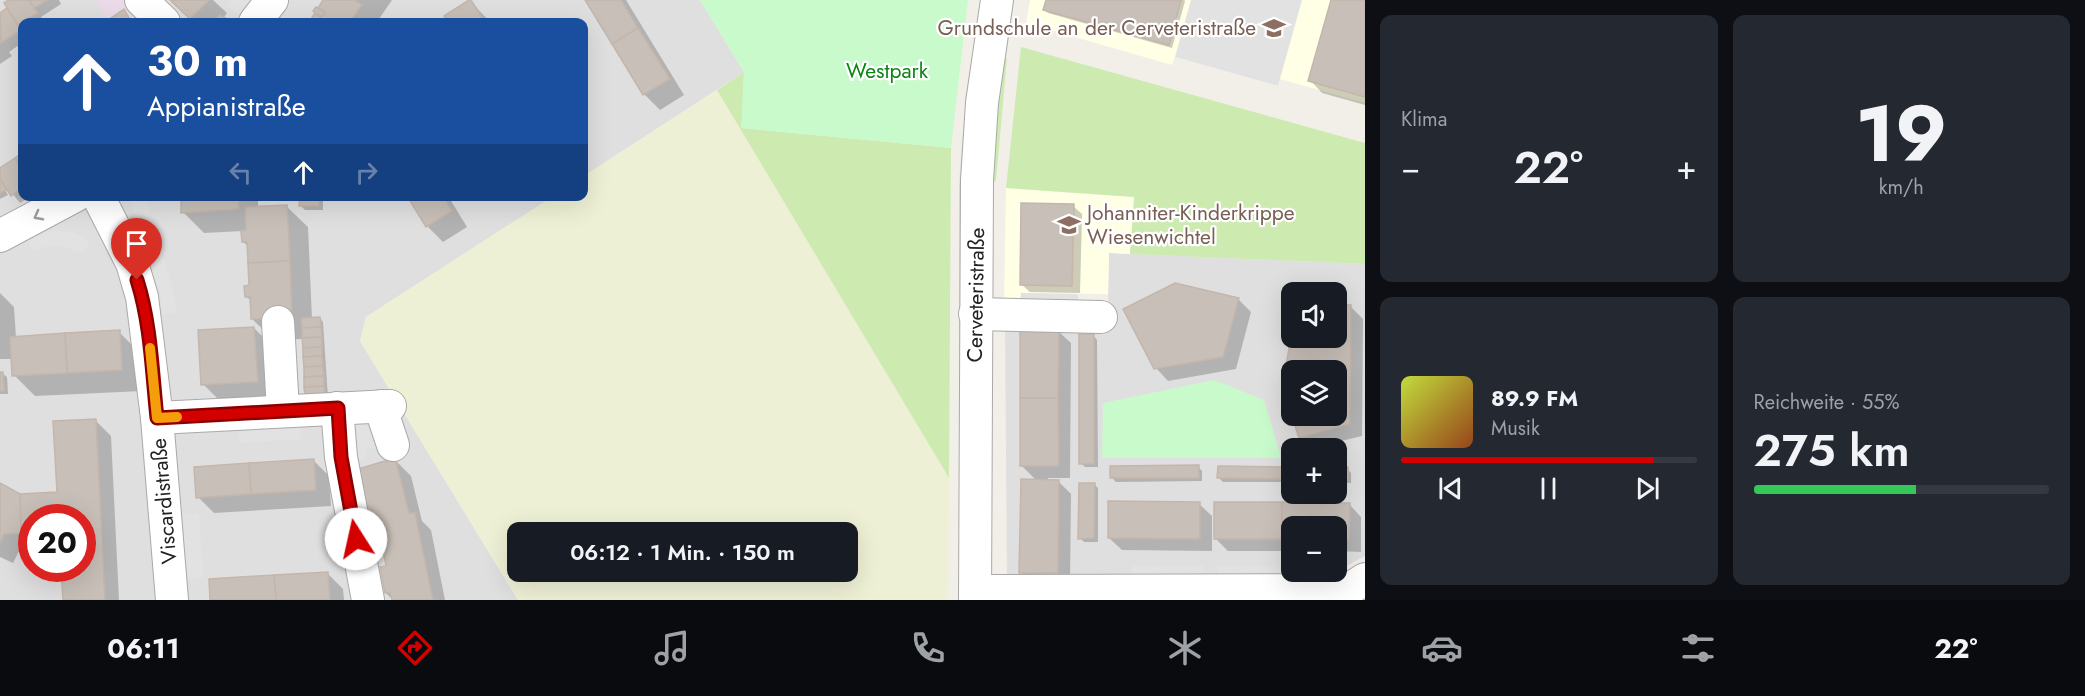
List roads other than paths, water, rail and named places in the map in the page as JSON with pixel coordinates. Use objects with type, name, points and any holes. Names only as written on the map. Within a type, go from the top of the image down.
[{"type":"street","points":[[141,0],[160,18]]},
{"type":"street","points":[[258,18],[272,0]]},
{"type":"street","name":"Cerveteristraße","points":[[997,0],[982,104],[977,180],[975,595],[1148,595],[1359,586]]},
{"type":"street","points":[[0,236],[66,201]]},
{"type":"street","name":"Viscardistraße","points":[[101,201],[132,263],[142,297],[157,418],[172,600]]},
{"type":"street","points":[[975,314],[1101,317]]},
{"type":"street","points":[[278,322],[284,411]]},
{"type":"street","points":[[157,418],[386,406],[384,418],[393,445]]},
{"type":"street","points":[[338,408],[341,457],[368,600]]},
{"type":"place","name":"Grundschule an der Cerveteristraße","points":[[1274,28]]},
{"type":"place","name":"Johanniter-Kinderkrippe Wiesenwichtel","points":[[1069,225]]},
{"type":"park label","name":"Westpark","points":[[887,71]]}]
